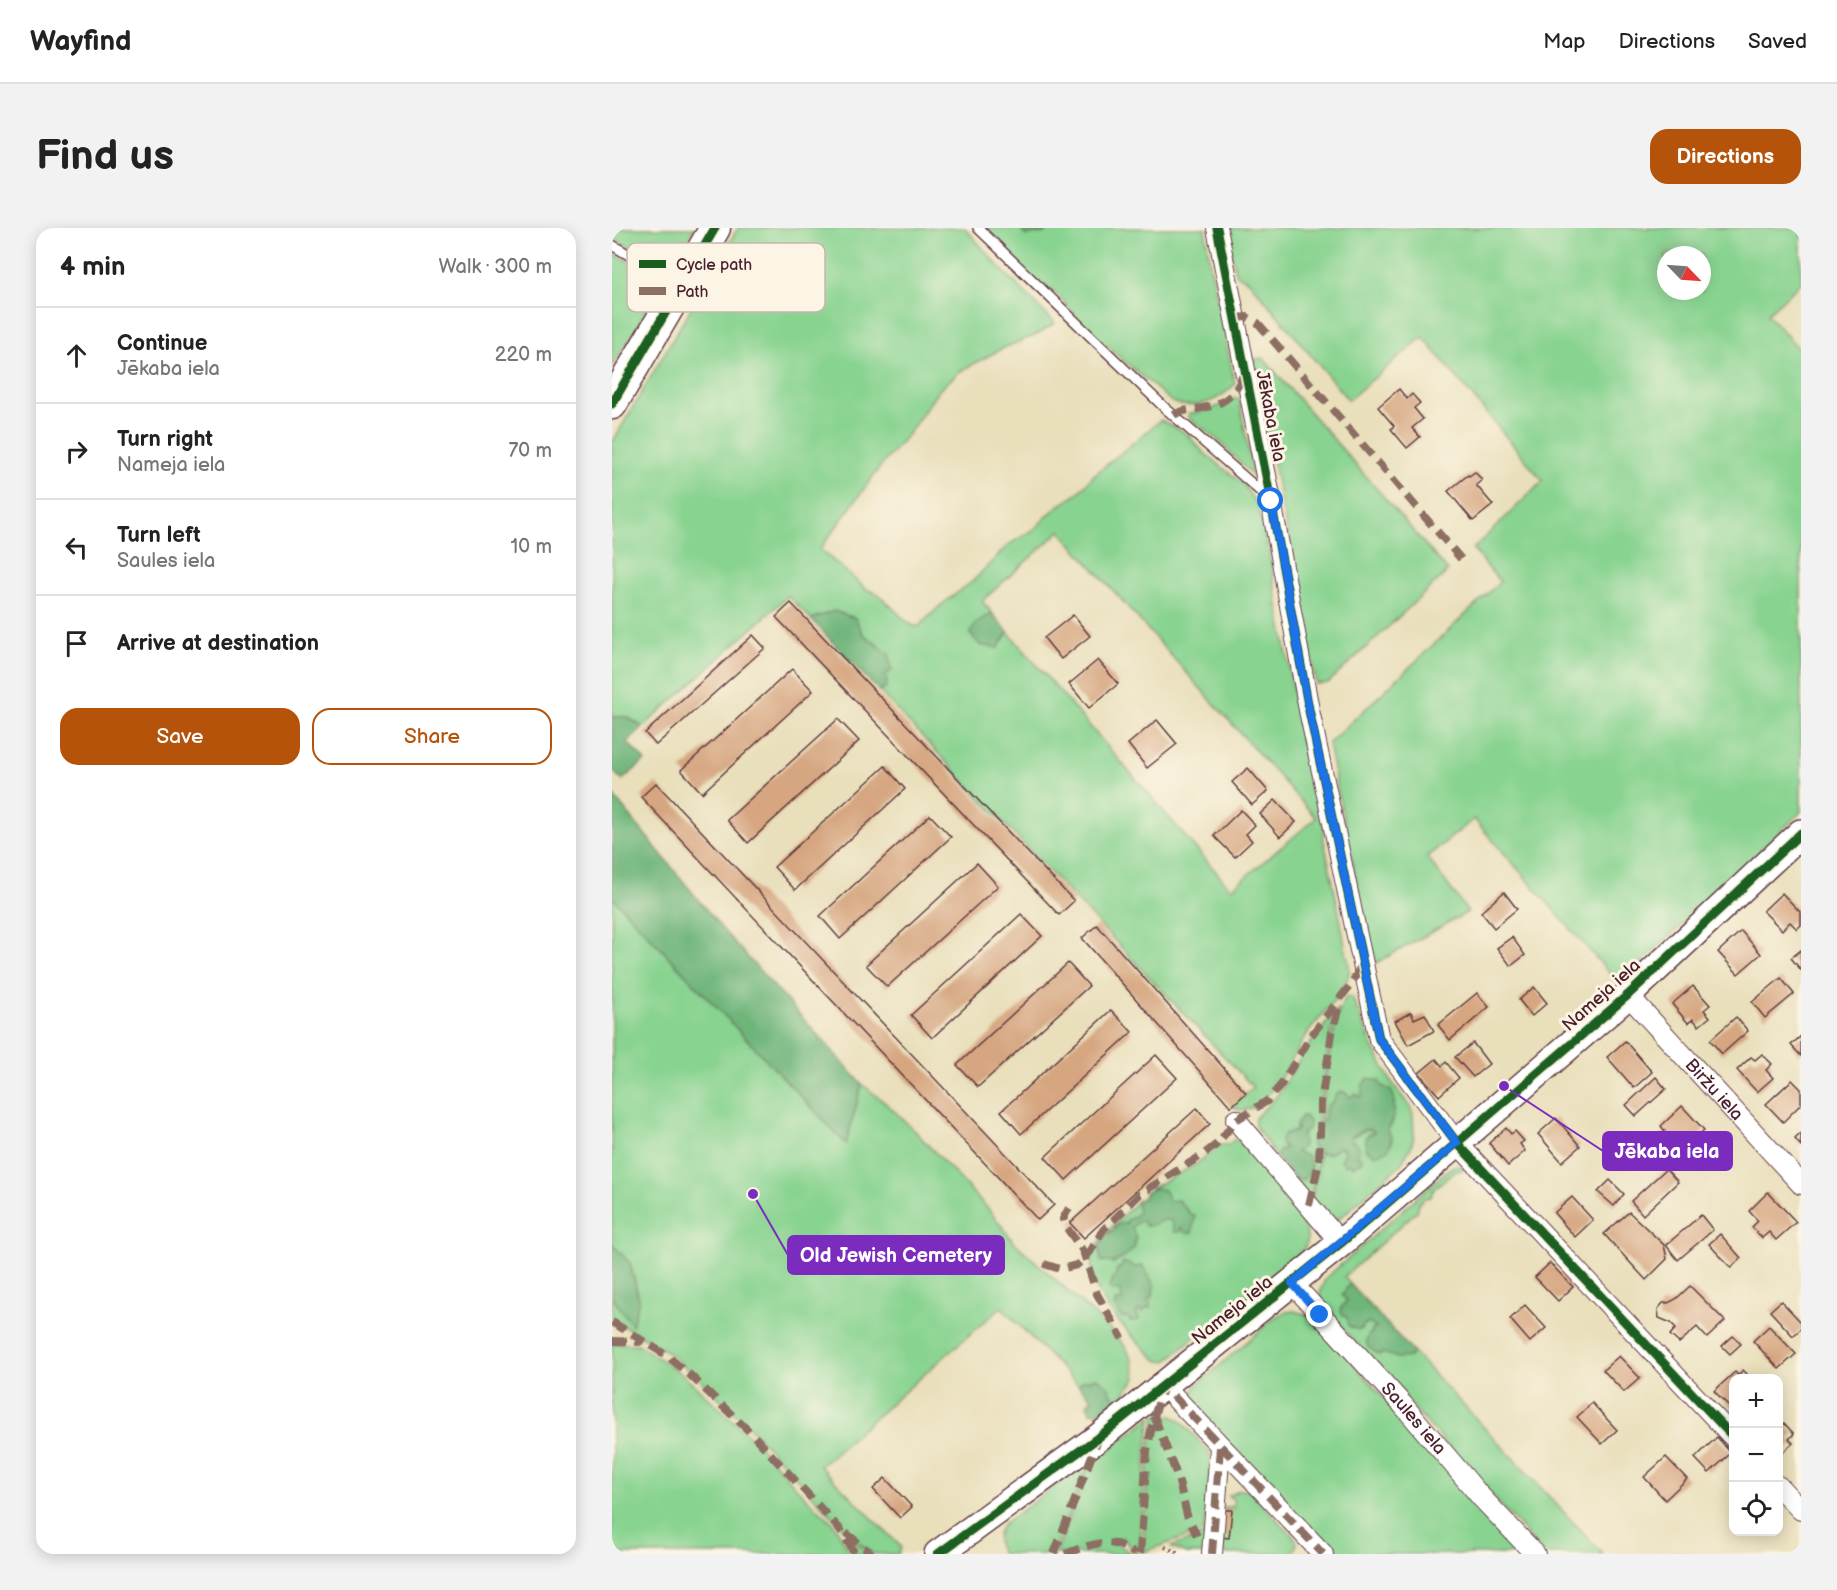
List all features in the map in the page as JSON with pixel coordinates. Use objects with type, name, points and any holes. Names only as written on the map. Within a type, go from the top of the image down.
[{"type":"main road","points":[[706,243],[715,228]]},
{"type":"main road","points":[[612,404],[666,312]]},
{"type":"street","name":"Jēkaba iela","points":[[1217,228],[1271,501],[1309,710],[1379,1039],[1457,1143],[1729,1433]]},
{"type":"street","name":"Nameja iela","points":[[938,1554],[1099,1437],[1341,1243],[1628,995],[1798,844]]},
{"type":"street","name":"Biržu iela","points":[[1628,995],[1801,1184]]},
{"type":"street","points":[[1236,1120],[1341,1243]]},
{"type":"street","name":"Saules iela","points":[[1292,1283],[1403,1405],[1481,1497],[1535,1554]]},
{"type":"street","points":[[1164,1386],[1323,1554]]},
{"type":"street","points":[[1212,1554],[1220,1447]]},
{"type":"street","points":[[1783,1490],[1801,1510]]},
{"type":"lane","points":[[978,228],[1165,408],[1271,501]]},
{"type":"lane","points":[[612,245],[627,254]]},
{"type":"path","points":[[1165,1547],[1180,1554]]},
{"type":"green space","points":[[612,228],[694,228],[685,243],[627,243],[627,246],[612,237]]},
{"type":"green space","points":[[738,228],[965,228],[999,267],[1055,323],[1036,335],[1001,349],[959,372],[938,391],[909,433],[880,467],[820,549],[866,589],[879,595],[905,620],[914,626],[919,626],[941,605],[973,581],[1008,545],[1033,530],[1058,506],[1076,495],[1094,475],[1161,420],[1186,433],[1203,452],[1243,484],[1257,505],[1267,543],[1294,699],[1324,830],[1323,837],[1349,966],[1347,980],[1332,1004],[1308,1033],[1285,1071],[1263,1099],[1252,1108],[1240,1110],[1229,1103],[1235,1097],[1239,1101],[1253,1087],[879,691],[886,687],[884,676],[889,654],[863,634],[855,618],[834,611],[811,619],[788,596],[643,727],[627,717],[612,717],[612,443],[689,312],[825,312],[825,243],[729,243]],"holes":[[[1060,531],[1316,818],[1231,889],[1008,632],[997,648],[976,623],[992,613],[982,601]]]},
{"type":"green space","points":[[982,228],[1020,228],[1025,235],[1044,233],[1050,228],[1205,228],[1210,265],[1235,384],[1222,395],[1206,403],[1180,405],[1172,402],[1087,329],[1059,296],[1027,275]]},
{"type":"green space","points":[[1020,228],[1050,228],[1044,233],[1025,235]]},
{"type":"green space","points":[[1226,228],[1801,228],[1801,283],[1767,314],[1801,351],[1801,812],[1619,984],[1474,819],[1427,857],[1468,912],[1374,964],[1328,744],[1500,582],[1473,549],[1543,481],[1423,337],[1348,400],[1249,281],[1236,274]]},
{"type":"green space","points":[[612,253],[627,261],[627,312],[644,312],[612,366]]},
{"type":"green space","points":[[1263,358],[1448,571],[1328,683],[1316,684],[1252,360]]},
{"type":"green space","points":[[1239,398],[1253,476],[1220,442],[1188,417],[1189,413],[1208,410]]},
{"type":"green space","points":[[834,611],[855,618],[863,634],[889,654],[892,670],[885,676],[886,687],[879,691],[811,619]]},
{"type":"green space","points":[[992,613],[1008,632],[998,648],[980,645],[970,634],[976,623]]},
{"type":"green space","points":[[612,717],[627,717],[643,727],[627,742],[645,761],[622,780],[612,770]]},
{"type":"green space","points":[[612,794],[723,930],[862,1084],[846,1144],[612,897]]},
{"type":"green space","points":[[612,897],[846,1143],[862,1084],[916,1132],[989,1210],[1014,1242],[1109,1328],[1126,1348],[1132,1360],[1136,1378],[1124,1394],[1115,1401],[1114,1396],[1090,1380],[1082,1381],[1079,1386],[1001,1307],[820,1466],[901,1547],[898,1554],[873,1554],[845,1530],[746,1424],[695,1375],[662,1348],[612,1319],[612,1297],[632,1324],[639,1299],[630,1263],[612,1244]]},
{"type":"green space","points":[[1347,996],[1352,997],[1373,1047],[1391,1081],[1410,1107],[1413,1115],[1414,1136],[1411,1147],[1401,1164],[1341,1217],[1332,1220],[1312,1200],[1320,1153],[1328,1154],[1339,1147],[1346,1150],[1347,1163],[1354,1165],[1361,1163],[1357,1156],[1355,1141],[1350,1141],[1350,1138],[1369,1128],[1375,1133],[1370,1133],[1392,1143],[1387,1130],[1393,1120],[1395,1100],[1390,1089],[1362,1092],[1360,1097],[1351,1097],[1342,1091],[1324,1120],[1321,1120],[1333,1036],[1337,1019]]},
{"type":"green space","points":[[1338,1008],[1331,1032],[1320,1101],[1316,1151],[1319,1152],[1318,1163],[1310,1198],[1292,1176],[1306,1173],[1311,1166],[1303,1155],[1296,1153],[1299,1149],[1298,1121],[1295,1132],[1290,1132],[1284,1145],[1285,1148],[1277,1158],[1255,1126],[1255,1118],[1277,1096],[1304,1052]]},
{"type":"green space","points":[[1368,1078],[1379,1081],[1381,1086],[1389,1089],[1393,1094],[1394,1117],[1387,1130],[1391,1142],[1388,1150],[1375,1155],[1367,1150],[1365,1138],[1374,1131],[1369,1129],[1358,1132],[1350,1138],[1350,1141],[1358,1146],[1357,1156],[1362,1158],[1362,1161],[1352,1167],[1350,1163],[1345,1165],[1341,1160],[1345,1150],[1339,1147],[1332,1152],[1322,1154],[1312,1147],[1312,1141],[1318,1132],[1317,1123],[1324,1120],[1326,1109],[1334,1101],[1335,1095],[1342,1091],[1351,1097],[1355,1093],[1360,1097],[1362,1086]]},
{"type":"green space","points":[[1302,1116],[1305,1116],[1309,1122],[1308,1129],[1302,1134],[1303,1146],[1296,1152],[1308,1156],[1310,1166],[1305,1178],[1297,1180],[1277,1158],[1279,1151],[1285,1148],[1281,1143],[1282,1137],[1286,1133],[1295,1132],[1296,1125]]},
{"type":"green space","points":[[1237,1138],[1291,1205],[1306,1233],[1307,1243],[1295,1258],[1215,1323],[1201,1331],[1167,1361],[1158,1361],[1123,1326],[1101,1296],[1094,1280],[1092,1265],[1095,1250],[1109,1230],[1137,1201],[1138,1213],[1127,1223],[1115,1226],[1115,1230],[1108,1232],[1099,1251],[1101,1256],[1120,1259],[1134,1248],[1132,1226],[1141,1220],[1146,1226],[1168,1220],[1172,1221],[1173,1226],[1181,1227],[1191,1215],[1180,1202],[1170,1201],[1154,1189],[1150,1189],[1195,1165],[1220,1145],[1227,1145]]},
{"type":"green space","points":[[1455,1166],[1469,1168],[1453,1172],[1434,1189],[1431,1197],[1424,1198],[1418,1204],[1418,1210],[1344,1277],[1350,1284],[1342,1295],[1347,1301],[1341,1309],[1351,1328],[1362,1329],[1363,1325],[1369,1323],[1377,1328],[1373,1333],[1373,1349],[1379,1355],[1383,1353],[1410,1357],[1413,1352],[1603,1554],[1544,1554],[1322,1305],[1320,1292],[1325,1279]]},
{"type":"green space","points":[[1156,1188],[1164,1190],[1170,1201],[1178,1200],[1191,1215],[1195,1216],[1192,1233],[1186,1233],[1181,1228],[1180,1232],[1174,1232],[1172,1221],[1162,1221],[1146,1226],[1141,1220],[1132,1227],[1136,1238],[1134,1248],[1126,1256],[1113,1263],[1101,1261],[1099,1246],[1103,1243],[1102,1237],[1122,1223],[1127,1223],[1127,1220],[1138,1213],[1137,1201],[1145,1196],[1145,1192]]},
{"type":"green space","points":[[612,1244],[630,1263],[639,1300],[632,1325],[612,1297]]},
{"type":"green space","points":[[1123,1262],[1135,1267],[1143,1266],[1154,1285],[1153,1297],[1147,1300],[1150,1308],[1146,1308],[1143,1312],[1139,1310],[1137,1313],[1139,1320],[1130,1321],[1127,1317],[1123,1318],[1114,1306],[1116,1301],[1122,1301],[1121,1291],[1112,1291],[1110,1288]]},
{"type":"green space","points":[[1350,1284],[1413,1352],[1410,1357],[1398,1358],[1383,1353],[1379,1355],[1368,1347],[1366,1341],[1372,1330],[1376,1328],[1369,1323],[1359,1330],[1348,1326],[1347,1317],[1340,1309],[1347,1301],[1342,1295]]},
{"type":"green space","points":[[1294,1311],[1311,1316],[1523,1554],[1333,1554],[1213,1428],[1194,1403],[1192,1393],[1196,1386],[1277,1316]]},
{"type":"green space","points":[[612,1343],[638,1344],[686,1377],[754,1440],[805,1497],[833,1523],[852,1554],[612,1554]]},
{"type":"green space","points":[[1097,1378],[1109,1387],[1110,1394],[1114,1396],[1115,1401],[1098,1413],[1090,1412],[1087,1404],[1092,1399],[1079,1386],[1082,1381]]},
{"type":"green space","points":[[1156,1415],[1172,1416],[1181,1421],[1209,1452],[1211,1462],[1204,1531],[1143,1552],[1149,1449]]},
{"type":"green space","points":[[1151,1417],[1137,1554],[1122,1537],[1116,1543],[1132,1554],[1056,1554],[1090,1464]]},
{"type":"green space","points":[[1086,1466],[1086,1469],[1053,1554],[1002,1554],[997,1539],[1003,1524]]},
{"type":"green space","points":[[1239,1490],[1249,1491],[1295,1538],[1297,1543],[1295,1550],[1289,1554],[1219,1554],[1220,1537],[1231,1510],[1223,1510],[1226,1507],[1233,1507],[1234,1500],[1228,1496]]},
{"type":"green space","points":[[1207,1534],[1206,1554],[1186,1554],[1171,1547]]},
{"type":"green space","points":[[847,1536],[871,1554],[856,1554]]},
{"type":"building","points":[[1399,389],[1407,399],[1412,394],[1420,403],[1414,408],[1423,419],[1412,428],[1420,437],[1407,448],[1391,429],[1394,426],[1378,407]]},
{"type":"building","points":[[1475,472],[1482,480],[1476,485],[1493,505],[1473,521],[1448,491]]},
{"type":"building","points":[[791,603],[1074,901],[1059,915],[776,617]]},
{"type":"building","points":[[1073,615],[1090,636],[1061,659],[1044,638]]},
{"type":"building","points":[[753,635],[765,648],[656,745],[645,733]]},
{"type":"building","points":[[1098,660],[1118,684],[1089,708],[1069,684]]},
{"type":"building","points":[[792,669],[813,691],[702,793],[681,770]]},
{"type":"building","points":[[838,719],[859,741],[748,843],[727,820]]},
{"type":"building","points":[[1157,720],[1177,744],[1147,768],[1128,744]]},
{"type":"building","points":[[885,766],[905,789],[795,890],[774,867]]},
{"type":"building","points":[[1248,768],[1268,791],[1252,805],[1232,782]]},
{"type":"building","points":[[656,783],[1054,1205],[1038,1220],[641,797]]},
{"type":"building","points":[[1275,800],[1296,822],[1280,837],[1260,814]]},
{"type":"building","points":[[1241,810],[1255,825],[1246,834],[1252,841],[1235,857],[1214,836]]},
{"type":"building","points":[[930,815],[951,837],[840,939],[820,916]]},
{"type":"building","points":[[977,863],[998,886],[887,987],[866,965]]},
{"type":"building","points":[[1504,892],[1517,909],[1494,928],[1481,912]]},
{"type":"building","points":[[1782,893],[1801,913],[1801,925],[1797,929],[1790,922],[1782,930],[1763,911]]},
{"type":"building","points":[[1021,914],[1042,936],[932,1038],[911,1015]]},
{"type":"building","points":[[1097,925],[1246,1093],[1231,1107],[1082,938]]},
{"type":"building","points":[[1741,931],[1761,954],[1738,974],[1718,952]]},
{"type":"building","points":[[1512,937],[1525,955],[1511,966],[1497,948]]},
{"type":"building","points":[[1801,950],[1801,970],[1791,958]]},
{"type":"building","points":[[1068,963],[1089,986],[978,1087],[957,1065]]},
{"type":"building","points":[[1781,978],[1794,994],[1765,1018],[1752,1002]]},
{"type":"building","points":[[1693,986],[1710,1005],[1704,1010],[1710,1017],[1699,1026],[1693,1019],[1688,1023],[1672,1004]]},
{"type":"building","points":[[1534,987],[1547,1003],[1532,1016],[1519,1000]]},
{"type":"building","points":[[1477,993],[1489,1007],[1450,1040],[1438,1025]]},
{"type":"building","points":[[1111,1010],[1132,1032],[1021,1134],[1001,1111]]},
{"type":"building","points":[[1411,1012],[1414,1019],[1425,1014],[1434,1031],[1408,1045],[1395,1021]]},
{"type":"building","points":[[1736,1017],[1748,1031],[1722,1054],[1710,1040]]},
{"type":"building","points":[[1801,1036],[1801,1056],[1791,1045]]},
{"type":"building","points":[[1625,1041],[1652,1072],[1634,1088],[1607,1057]]},
{"type":"building","points":[[1473,1043],[1489,1064],[1473,1077],[1455,1057]]},
{"type":"building","points":[[1762,1054],[1772,1064],[1766,1070],[1773,1078],[1757,1092],[1737,1070],[1751,1057],[1755,1060]]},
{"type":"building","points":[[1156,1055],[1177,1078],[1066,1180],[1045,1157]]},
{"type":"building","points":[[1436,1059],[1442,1066],[1446,1062],[1459,1078],[1439,1096],[1419,1073]]},
{"type":"building","points":[[1656,1077],[1666,1089],[1636,1116],[1626,1105]]},
{"type":"building","points":[[1792,1080],[1801,1089],[1801,1104],[1783,1122],[1766,1104]]},
{"type":"building","points":[[1682,1106],[1704,1130],[1682,1150],[1678,1146],[1674,1150],[1660,1136],[1665,1131],[1661,1126]]},
{"type":"building","points":[[1197,1108],[1210,1124],[1084,1238],[1070,1223]]},
{"type":"building","points":[[1556,1118],[1580,1146],[1562,1162],[1538,1134]]},
{"type":"building","points":[[1506,1128],[1511,1134],[1515,1131],[1524,1141],[1520,1144],[1525,1151],[1508,1166],[1489,1143]]},
{"type":"building","points":[[1801,1133],[1801,1146],[1795,1139]]},
{"type":"building","points":[[1666,1169],[1678,1182],[1643,1215],[1631,1201]]},
{"type":"building","points":[[1610,1180],[1624,1194],[1614,1206],[1598,1192]]},
{"type":"building","points":[[1768,1192],[1796,1222],[1776,1240],[1769,1232],[1762,1238],[1752,1227],[1758,1221],[1749,1211]]},
{"type":"building","points":[[1572,1197],[1593,1220],[1575,1237],[1554,1213]]},
{"type":"building","points":[[1629,1212],[1664,1245],[1667,1259],[1646,1280],[1604,1234]]},
{"type":"building","points":[[1701,1215],[1713,1230],[1678,1260],[1666,1245]]},
{"type":"building","points":[[1720,1234],[1741,1258],[1731,1268],[1709,1244]]},
{"type":"building","points":[[1550,1263],[1573,1287],[1558,1301],[1535,1277]]},
{"type":"building","points":[[1690,1286],[1725,1321],[1707,1338],[1697,1327],[1679,1343],[1670,1335],[1676,1328],[1659,1318],[1658,1309],[1663,1303],[1676,1299]]},
{"type":"building","points":[[1781,1301],[1801,1322],[1801,1329],[1793,1336],[1770,1311]]},
{"type":"building","points":[[1525,1305],[1546,1328],[1530,1342],[1510,1319]]},
{"type":"building","points":[[1769,1326],[1796,1354],[1779,1369],[1753,1341]]},
{"type":"building","points":[[1733,1336],[1741,1344],[1730,1354],[1722,1346]]},
{"type":"building","points":[[1619,1356],[1640,1378],[1624,1392],[1603,1370]]},
{"type":"building","points":[[1729,1377],[1729,1406],[1714,1391]]},
{"type":"building","points":[[1592,1403],[1617,1430],[1602,1444],[1577,1417]]},
{"type":"building","points":[[1783,1424],[1794,1434],[1789,1439],[1793,1443],[1783,1452],[1783,1428]]},
{"type":"building","points":[[1717,1437],[1729,1451],[1729,1455],[1709,1473],[1695,1458]]},
{"type":"building","points":[[1666,1457],[1687,1479],[1665,1500],[1644,1477]]},
{"type":"building","points":[[885,1478],[912,1507],[900,1518],[873,1489]]},
{"type":"building","points":[[1223,1510],[1232,1510],[1229,1538],[1220,1537]]},
{"type":"marked path","points":[[1235,318],[1247,317],[1258,323],[1461,559]]},
{"type":"marked path","points":[[1174,415],[1223,401],[1233,393],[1243,373]]},
{"type":"marked path","points":[[1044,1264],[1060,1269],[1077,1265],[1090,1252],[1103,1230],[1140,1194],[1204,1154],[1217,1144],[1236,1120],[1267,1101],[1281,1085],[1313,1033],[1352,983],[1363,962]]},
{"type":"marked path","points":[[1309,1205],[1319,1162],[1321,1102],[1332,1033],[1340,1001]]},
{"type":"marked path","points":[[1069,1208],[1063,1219],[1064,1224],[1083,1251],[1097,1294],[1122,1338]]},
{"type":"marked path","points":[[612,1322],[666,1355],[754,1436],[839,1528],[855,1554]]},
{"type":"marked path","points":[[612,1341],[641,1342]]},
{"type":"marked path","points":[[1140,1554],[1147,1451],[1154,1416],[1164,1386],[1323,1554]]},
{"type":"marked path","points":[[1154,1416],[1178,1478],[1187,1515],[1197,1536]]},
{"type":"marked path","points":[[1054,1554],[1098,1440]]},
{"type":"marked path","points":[[1212,1554],[1220,1447]]},
{"type":"marked path","points":[[846,1533],[872,1554]]},
{"type":"marked path","points":[[1065,1554],[1101,1543],[1118,1545],[1135,1554]]},
{"type":"cycle path","points":[[706,243],[715,228]]},
{"type":"cycle path","points":[[1217,228],[1271,501],[1309,710],[1379,1039],[1457,1143],[1729,1433]]},
{"type":"cycle path","points":[[612,404],[666,312]]},
{"type":"cycle path","points":[[938,1554],[1099,1437],[1341,1243],[1628,995],[1801,833]]},
{"type":"place","name":"Jēkaba iela","points":[[1504,1086]]},
{"type":"place","name":"Old Jewish Cemetery","points":[[753,1194]]},
{"type":"route","points":[[1271,501],[1309,710],[1379,1039],[1457,1143],[1292,1283],[1320,1315]]}]
